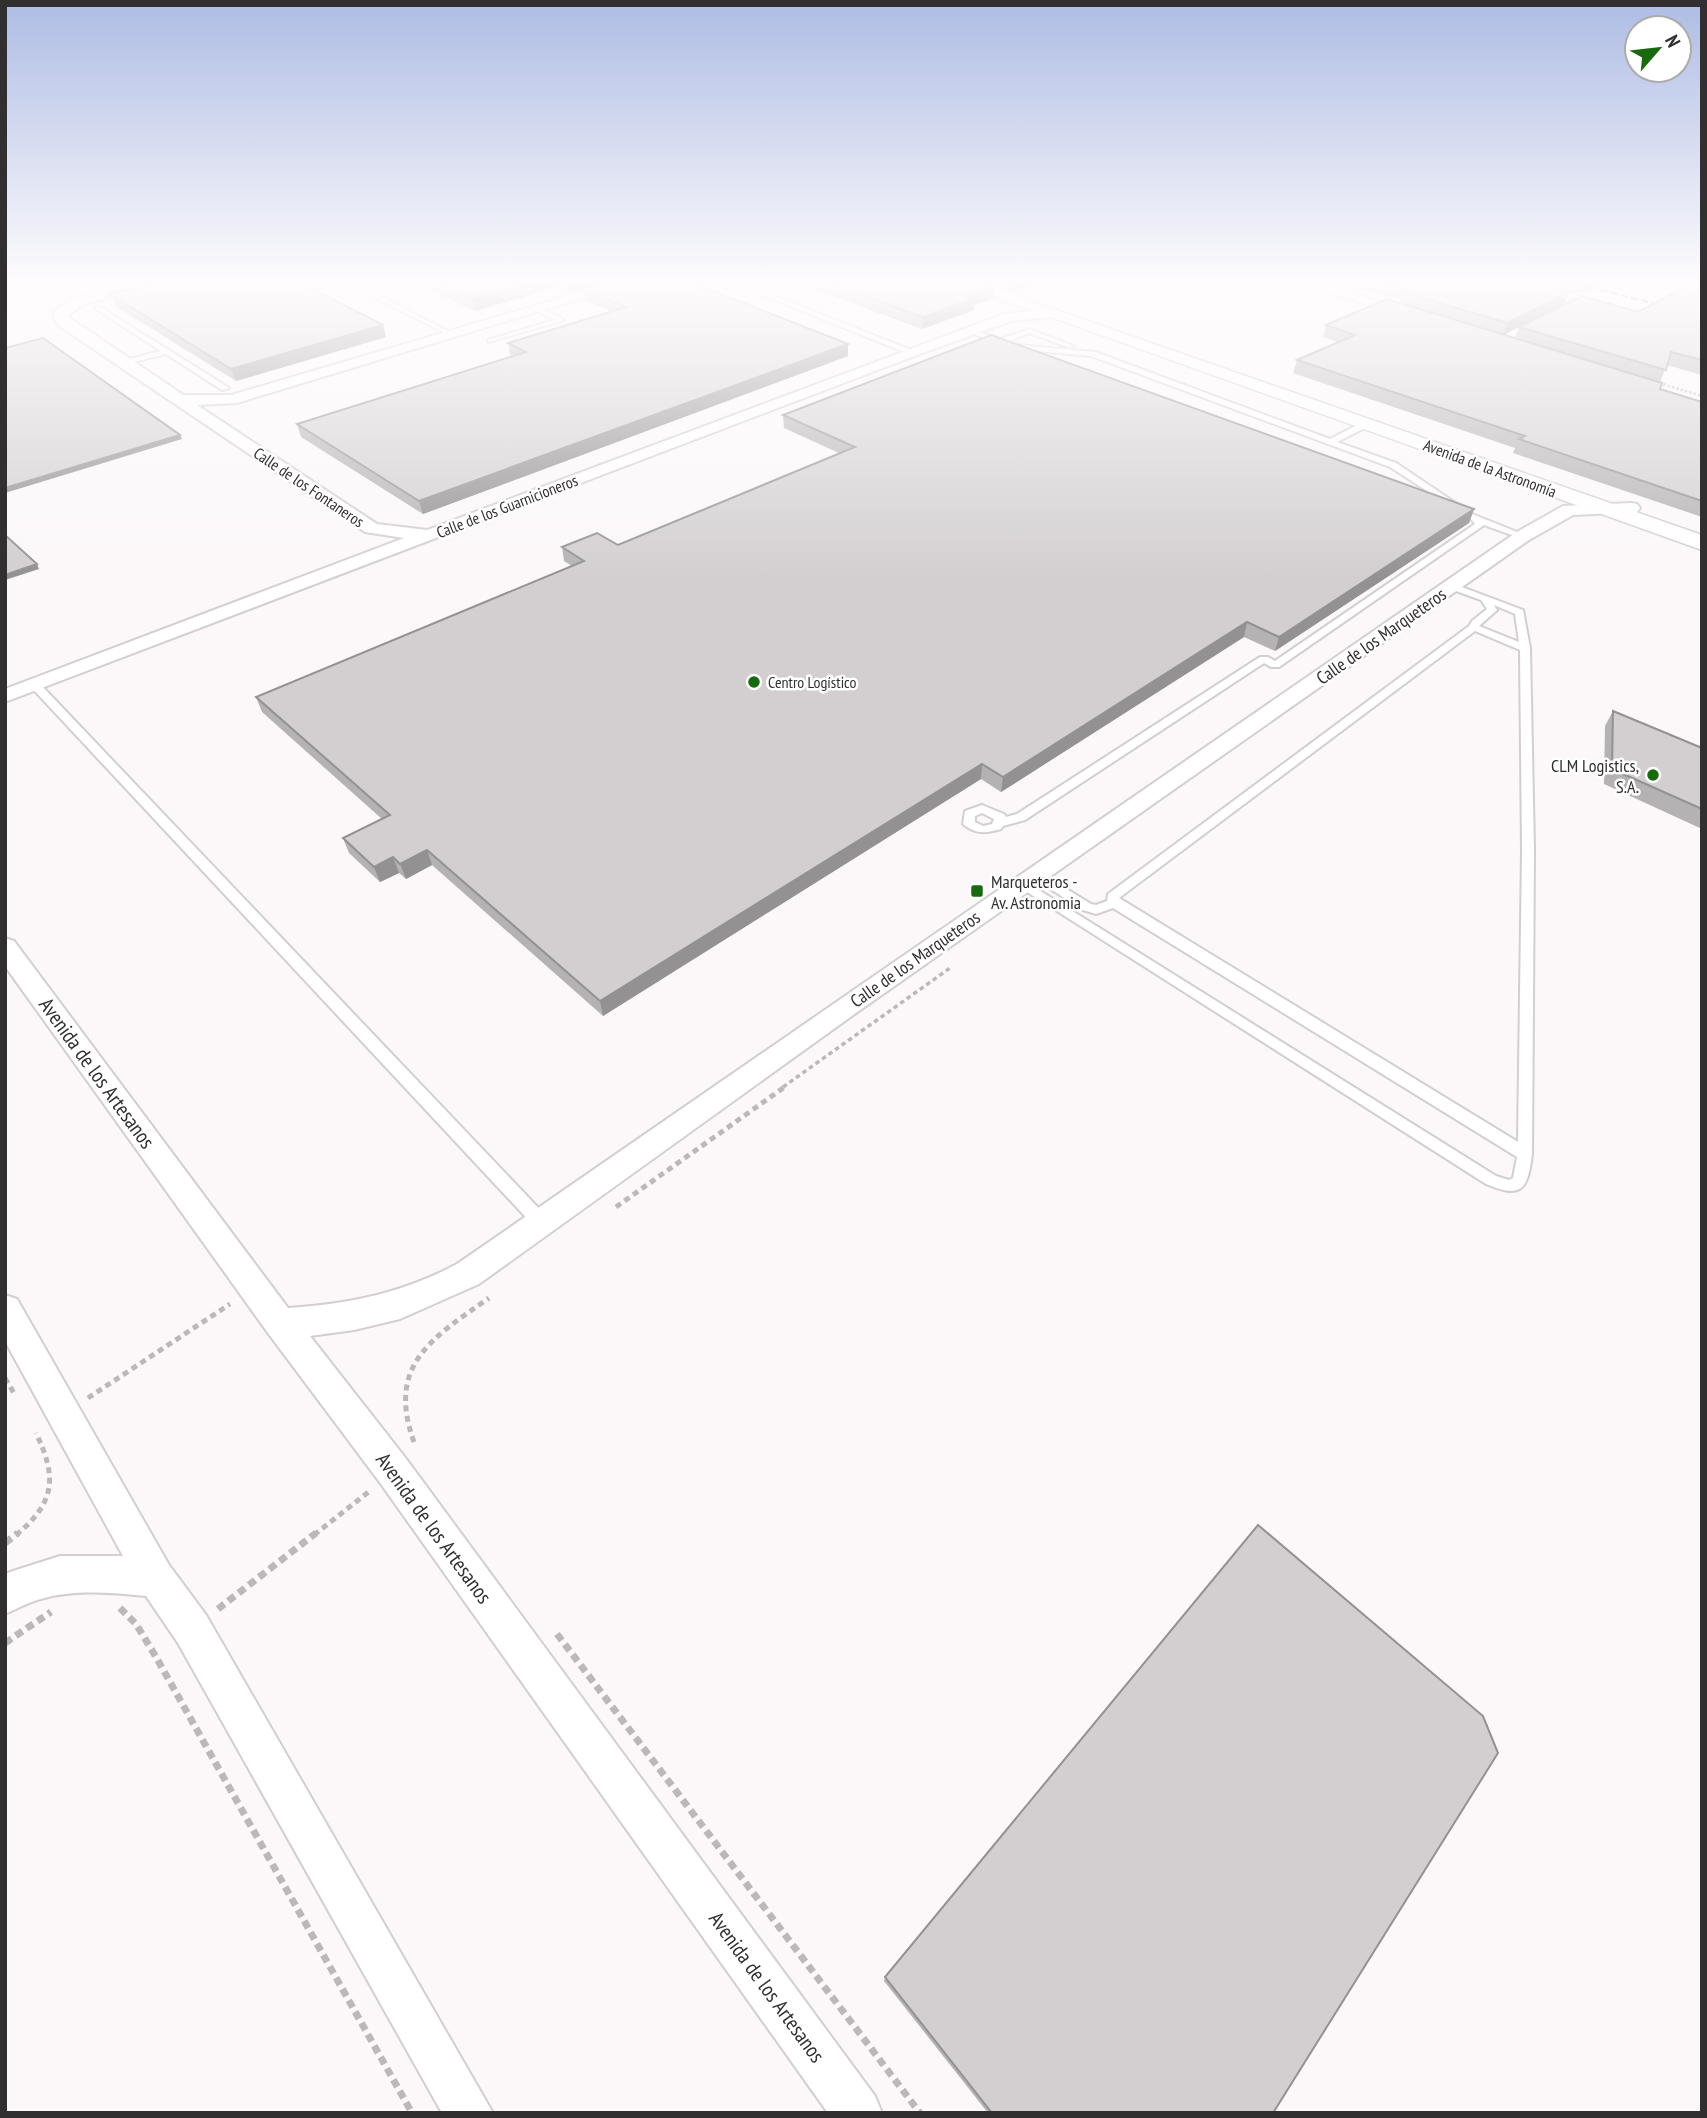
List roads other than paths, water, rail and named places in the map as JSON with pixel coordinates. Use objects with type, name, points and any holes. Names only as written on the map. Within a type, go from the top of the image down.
[{"type":"street","name":"Calle de los Fontaneros","points":[[151,381],[371,528],[392,533],[437,532]]},
{"type":"street","points":[[179,400],[228,394],[278,381]]},
{"type":"street","name":"Calle de los Guarnicioneros","points":[[5,696],[836,381]]},
{"type":"street","name":"Avenida de la Astronomía","points":[[1244,381],[1702,543]]},
{"type":"street","name":"Avenida de la Astronomía","points":[[1248,381],[1702,534]]},
{"type":"street","points":[[216,425],[215,414],[228,394]]},
{"type":"street","points":[[1541,486],[1561,513]]},
{"type":"street","name":"Calle de los Marqueteros","points":[[279,1323],[356,1318],[398,1306],[453,1283],[1523,536],[1547,525],[1561,513],[1579,508],[1631,508]]},
{"type":"street","name":"Calle de los Fontaneros","points":[[361,561],[371,551],[376,540],[371,528]]},
{"type":"street","name":"Avenida de los Artesanos","points":[[5,947],[279,1323],[394,1472],[858,2113]]},
{"type":"street","points":[[5,1309],[44,1423],[192,1629],[469,2113]]},
{"type":"street","points":[[5,1595],[50,1577],[85,1571],[156,1578]]},
{"type":"lane","points":[[209,381],[228,394]]},
{"type":"lane","points":[[1164,381],[1393,466],[1439,498],[1476,519],[1523,536]]},
{"type":"lane","points":[[1331,442],[1366,424]]},
{"type":"lane","points":[[999,824],[1021,817],[1264,659],[1275,665],[1480,525],[1476,519]]},
{"type":"lane","points":[[1029,880],[1491,1180],[1507,1188],[1515,1186],[1522,1180],[1525,1154],[1528,850],[1525,648],[1520,612],[1451,586]]},
{"type":"lane","points":[[1485,600],[1492,610],[1475,623],[1474,628],[1112,897],[1114,903],[1525,1154]]},
{"type":"lane","points":[[1474,628],[1525,648]]},
{"type":"lane","points":[[35,685],[541,1222]]},
{"type":"lane","points":[[1029,880],[1096,910],[1114,903]]},
{"type":"place","name":"Centro Logístico","points":[[754,682]]},
{"type":"place","name":"CLM Logistics, S.A.","points":[[1653,775]]},
{"type":"place","name":"Marqueteros - Av. Astronomia","points":[[977,891]]}]
